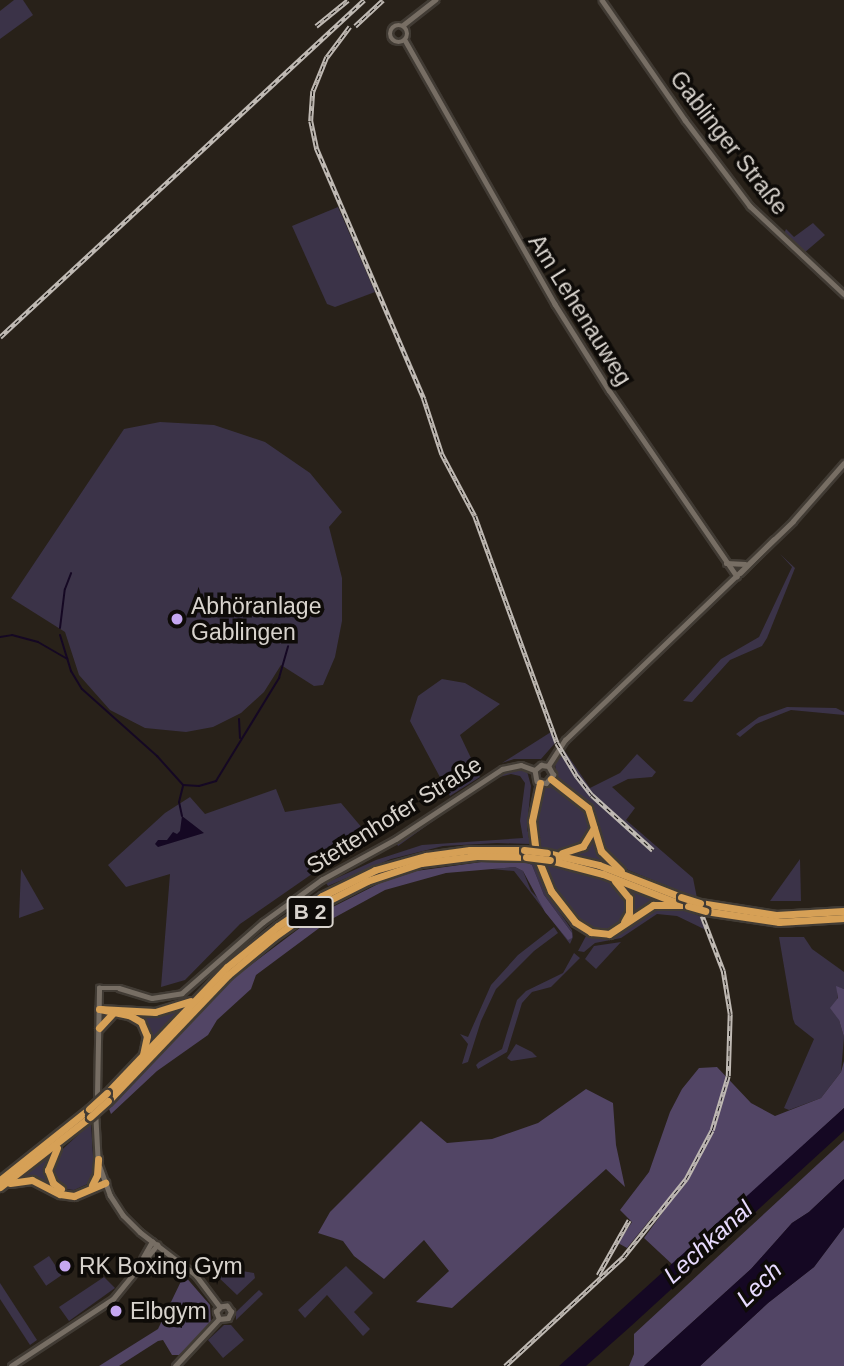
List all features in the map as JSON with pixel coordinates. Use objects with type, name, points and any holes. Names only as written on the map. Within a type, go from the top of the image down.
[{"type":"highway","points":[[551,779],[586,805],[592,814],[604,856],[627,876]]},
{"type":"highway","points":[[540,783],[532,821],[533,840],[546,882],[563,908],[581,926],[603,934],[620,928],[653,905],[684,903]]},
{"type":"highway","points":[[550,856],[583,846],[594,828]]},
{"type":"highway","name":"B 2","points":[[1,1184],[60,1144],[92,1115],[197,997],[269,932],[314,901],[355,879],[396,863],[438,853],[484,849],[550,856],[627,876],[684,903],[700,903],[794,919]]},
{"type":"highway","name":"B 2","points":[[107,1097],[228,975],[274,937],[318,906],[368,881],[421,863],[468,856],[525,853]]},
{"type":"highway","name":"B 2","points":[[550,856],[705,911],[740,919],[844,918]]},
{"type":"highway","points":[[609,876],[621,886],[629,898],[629,913],[620,928]]},
{"type":"highway","name":"B 2","points":[[815,918],[844,911]]},
{"type":"highway","name":"B 2","points":[[99,1009],[155,1012],[176,1008],[197,997]]},
{"type":"highway","points":[[99,1009],[130,1015],[141,1022],[147,1036],[142,1056]]},
{"type":"highway","points":[[99,1028],[113,1013]]},
{"type":"highway","name":"B 2","points":[[1,1184],[92,1115]]},
{"type":"highway","points":[[60,1144],[49,1165],[53,1183],[73,1192],[105,1183]]},
{"type":"highway","points":[[92,1185],[97,1175],[98,1159]]},
{"type":"highway","points":[[1,1184],[32,1180],[60,1194],[74,1196],[105,1183]]},
{"type":"street","points":[[405,28],[394,26],[390,33],[392,40],[402,42],[405,28],[435,0]]},
{"type":"street","name":"Gablinger Straße","points":[[602,0],[677,108],[746,200],[844,294]]},
{"type":"street","name":"Am Lehenauweg","points":[[402,42],[567,323],[726,563],[738,575]]},
{"type":"street","points":[[548,766],[565,740],[774,540],[844,463]]},
{"type":"street","points":[[738,575],[774,540]]},
{"type":"street","points":[[726,563],[739,566],[749,562]]},
{"type":"street","name":"Stettenhofer Straße","points":[[99,1009],[99,988],[119,988],[152,998],[173,996],[185,991],[256,928],[321,880],[396,839],[502,769],[521,765],[535,770]]},
{"type":"street","points":[[540,766],[548,766],[552,772],[551,779],[540,783],[535,778],[535,770],[540,766]]},
{"type":"street","points":[[97,1095],[99,1009]]},
{"type":"street","points":[[92,1115],[98,1159],[105,1183],[123,1214],[155,1244],[196,1275],[220,1307]]},
{"type":"street","points":[[11,1366],[113,1299],[155,1244]]},
{"type":"street","points":[[227,1306],[231,1312],[226,1320],[219,1319],[216,1312],[220,1307],[227,1306]]},
{"type":"street","points":[[175,1366],[219,1319]]},
{"type":"shaded area","points":[[14,0],[23,0],[33,15],[0,39],[0,11]]},
{"type":"shaded area","points":[[338,207],[375,292],[335,307],[327,304],[292,226]]},
{"type":"shaded area","points":[[813,223],[825,235],[804,253],[784,234],[786,229],[794,237]]},
{"type":"shaded area","points":[[160,422],[214,425],[265,442],[310,473],[342,512],[329,527],[342,578],[342,621],[335,657],[323,685],[314,686],[281,665],[264,692],[241,713],[213,727],[186,732],[145,728],[110,710],[79,675],[65,632],[11,598],[124,429]]},
{"type":"shaded area","points":[[780,554],[795,568],[762,646],[730,660],[692,702],[683,701],[721,659],[759,637],[792,567]]},
{"type":"shaded area","points":[[442,679],[465,683],[500,704],[460,735],[480,777],[450,796],[410,721],[418,696]]},
{"type":"shaded area","points":[[787,707],[836,708],[844,712],[844,715],[791,710],[756,724],[740,737],[736,734],[759,717]]},
{"type":"shaded area","points":[[551,732],[556,742],[541,759],[514,759],[502,763]]},
{"type":"shaded area","points":[[562,747],[590,788],[620,773],[637,754],[656,772],[652,777],[628,779],[612,787],[635,808],[626,820],[693,878],[697,898],[628,870],[606,853],[599,838],[594,812],[556,775],[555,763]]},
{"type":"shaded area","points":[[516,767],[527,771],[531,786],[527,827],[530,844],[443,846],[391,859],[328,886],[326,883],[376,860],[422,845],[523,838],[520,821],[525,783],[520,776],[511,774],[492,779],[398,846],[396,842],[503,771]]},
{"type":"shaded area","points":[[550,785],[584,807],[592,826],[586,842],[561,851],[537,847],[536,811],[542,790]]},
{"type":"shaded area","points":[[276,789],[285,812],[341,803],[369,836],[351,852],[322,867],[240,924],[185,980],[161,987],[170,874],[126,887],[108,865],[165,813],[190,797],[205,814]]},
{"type":"shaded area","points":[[594,836],[613,866],[570,854],[585,847]]},
{"type":"shaded area","points":[[800,859],[801,901],[770,901]]},
{"type":"shaded area","points":[[496,860],[523,861],[532,865],[544,895],[572,933],[572,938],[568,940],[545,912],[523,871],[515,867],[446,873],[385,890],[330,920],[256,975],[251,989],[217,1020],[208,1035],[157,1071],[111,1114],[109,1109],[236,976],[317,915],[380,883],[416,871]]},
{"type":"shaded area","points":[[523,861],[535,863],[545,891],[572,930],[573,937],[570,944],[514,871],[491,869],[515,867],[523,871],[531,891],[572,933],[544,895],[532,865]]},
{"type":"shaded area","points":[[542,864],[587,873],[616,884],[624,892],[628,906],[622,921],[614,928],[600,931],[580,922],[553,890]]},
{"type":"shaded area","points":[[21,869],[44,909],[19,918]]},
{"type":"shaded area","points":[[624,885],[665,902],[627,921],[631,897]]},
{"type":"shaded area","points":[[654,907],[676,907],[700,916],[708,931],[677,916],[657,914],[621,938],[595,943],[584,952],[578,951],[586,936],[616,934],[641,913]]},
{"type":"shaded area","points":[[554,927],[558,933],[534,951],[496,989],[481,1021],[468,1062],[462,1064],[468,1044],[460,1034],[468,1037],[491,985],[518,955]]},
{"type":"shaded area","points":[[779,937],[804,937],[812,949],[844,972],[844,989],[837,987],[839,1020],[844,1037],[841,1072],[821,1098],[789,1110],[784,1108],[814,1039],[795,1024],[793,1019]]},
{"type":"shaded area","points":[[621,942],[596,969],[585,959],[594,946]]},
{"type":"shaded area","points":[[574,953],[580,958],[551,987],[532,992],[522,1003],[507,1052],[478,1069],[476,1065],[479,1062],[502,1049],[517,1000],[526,991],[563,973]]},
{"type":"shaded area","points":[[836,986],[844,989],[844,1037],[839,1020],[830,1008],[838,998]]},
{"type":"shaded area","points":[[182,1008],[146,1047],[146,1025],[114,1010],[161,1013]]},
{"type":"shaded area","points":[[516,1044],[537,1057],[511,1061],[507,1058]]},
{"type":"shaded area","points":[[844,1061],[844,1108],[673,1265],[644,1238],[663,1212],[653,1216],[627,1248],[618,1243],[632,1222],[620,1210],[649,1172],[670,1112],[682,1089],[699,1068],[717,1067],[751,1103],[775,1116],[821,1098],[841,1072]]},
{"type":"shaded area","points":[[586,1089],[613,1103],[616,1145],[625,1187],[606,1169],[452,1308],[416,1302],[449,1271],[424,1240],[384,1279],[354,1256],[343,1241],[318,1233],[330,1212],[421,1121],[447,1143],[492,1139],[538,1123]]},
{"type":"shaded area","points":[[91,1123],[94,1173],[92,1182],[74,1190],[65,1189],[57,1183],[51,1169],[54,1157]]},
{"type":"shaded area","points":[[844,1140],[844,1179],[809,1212],[792,1223],[751,1269],[644,1366],[629,1366],[634,1354],[634,1334]]},
{"type":"shaded area","points":[[50,1156],[47,1165],[57,1189],[73,1194],[20,1178]]},
{"type":"shaded area","points":[[844,1227],[844,1366],[700,1366],[768,1303],[814,1267]]},
{"type":"shaded area","points":[[49,1256],[62,1275],[46,1286],[33,1267]]},
{"type":"shaded area","points":[[221,1265],[230,1275],[236,1270],[254,1273],[255,1278],[237,1295],[216,1275]]},
{"type":"shaded area","points":[[346,1266],[373,1293],[354,1312],[370,1329],[363,1336],[327,1295],[305,1318],[298,1310]]},
{"type":"shaded area","points":[[184,1275],[210,1305],[211,1323],[192,1344],[179,1355],[172,1355],[163,1340],[158,1341],[119,1366],[99,1366],[158,1329]]},
{"type":"shaded area","points":[[104,1277],[115,1288],[69,1321],[59,1307]]},
{"type":"shaded area","points":[[0,1283],[37,1340],[30,1345],[0,1299]]},
{"type":"shaded area","points":[[259,1290],[263,1294],[236,1320],[236,1312]]},
{"type":"shaded area","points":[[224,1325],[231,1325],[244,1340],[223,1358],[208,1340]]},
{"type":"water","points":[[182,816],[204,833],[158,847],[155,844],[158,840],[167,840],[173,832],[177,834],[180,831]]},
{"type":"water","name":"Lechkanal","points":[[844,1108],[844,1131],[630,1327],[586,1366],[559,1366]]},
{"type":"water","name":"Lech","points":[[844,1179],[844,1227],[814,1267],[768,1303],[700,1366],[644,1366],[751,1269],[792,1223],[809,1212]]},
{"type":"waterway","points":[[60,628],[65,589],[71,573]]},
{"type":"waterway","points":[[0,637],[12,635],[38,642],[67,659]]},
{"type":"waterway","points":[[60,635],[71,671],[82,689],[157,756],[183,785],[199,786],[216,781],[279,678],[288,646]]},
{"type":"waterway","points":[[239,719],[240,738]]},
{"type":"waterway","points":[[182,816],[179,802],[183,786]]},
{"type":"railway","points":[[316,26],[348,0]]},
{"type":"railway","points":[[0,337],[364,0]]},
{"type":"railway","points":[[355,26],[383,0]]},
{"type":"railway","points":[[350,27],[327,57],[313,91],[311,121],[317,149],[424,399],[442,454],[475,516],[557,743],[592,795],[653,850]]},
{"type":"railway","points":[[505,1366],[624,1256],[686,1179],[712,1130],[728,1076],[730,1014],[723,971],[702,916]]},
{"type":"railway","points":[[598,1275],[629,1220]]},
{"type":"place","name":"Abhöranlage Gablingen","points":[[177,619]]},
{"type":"place","name":"RK Boxing Gym","points":[[65,1266]]},
{"type":"place","name":"Elbgym","points":[[116,1311]]}]
